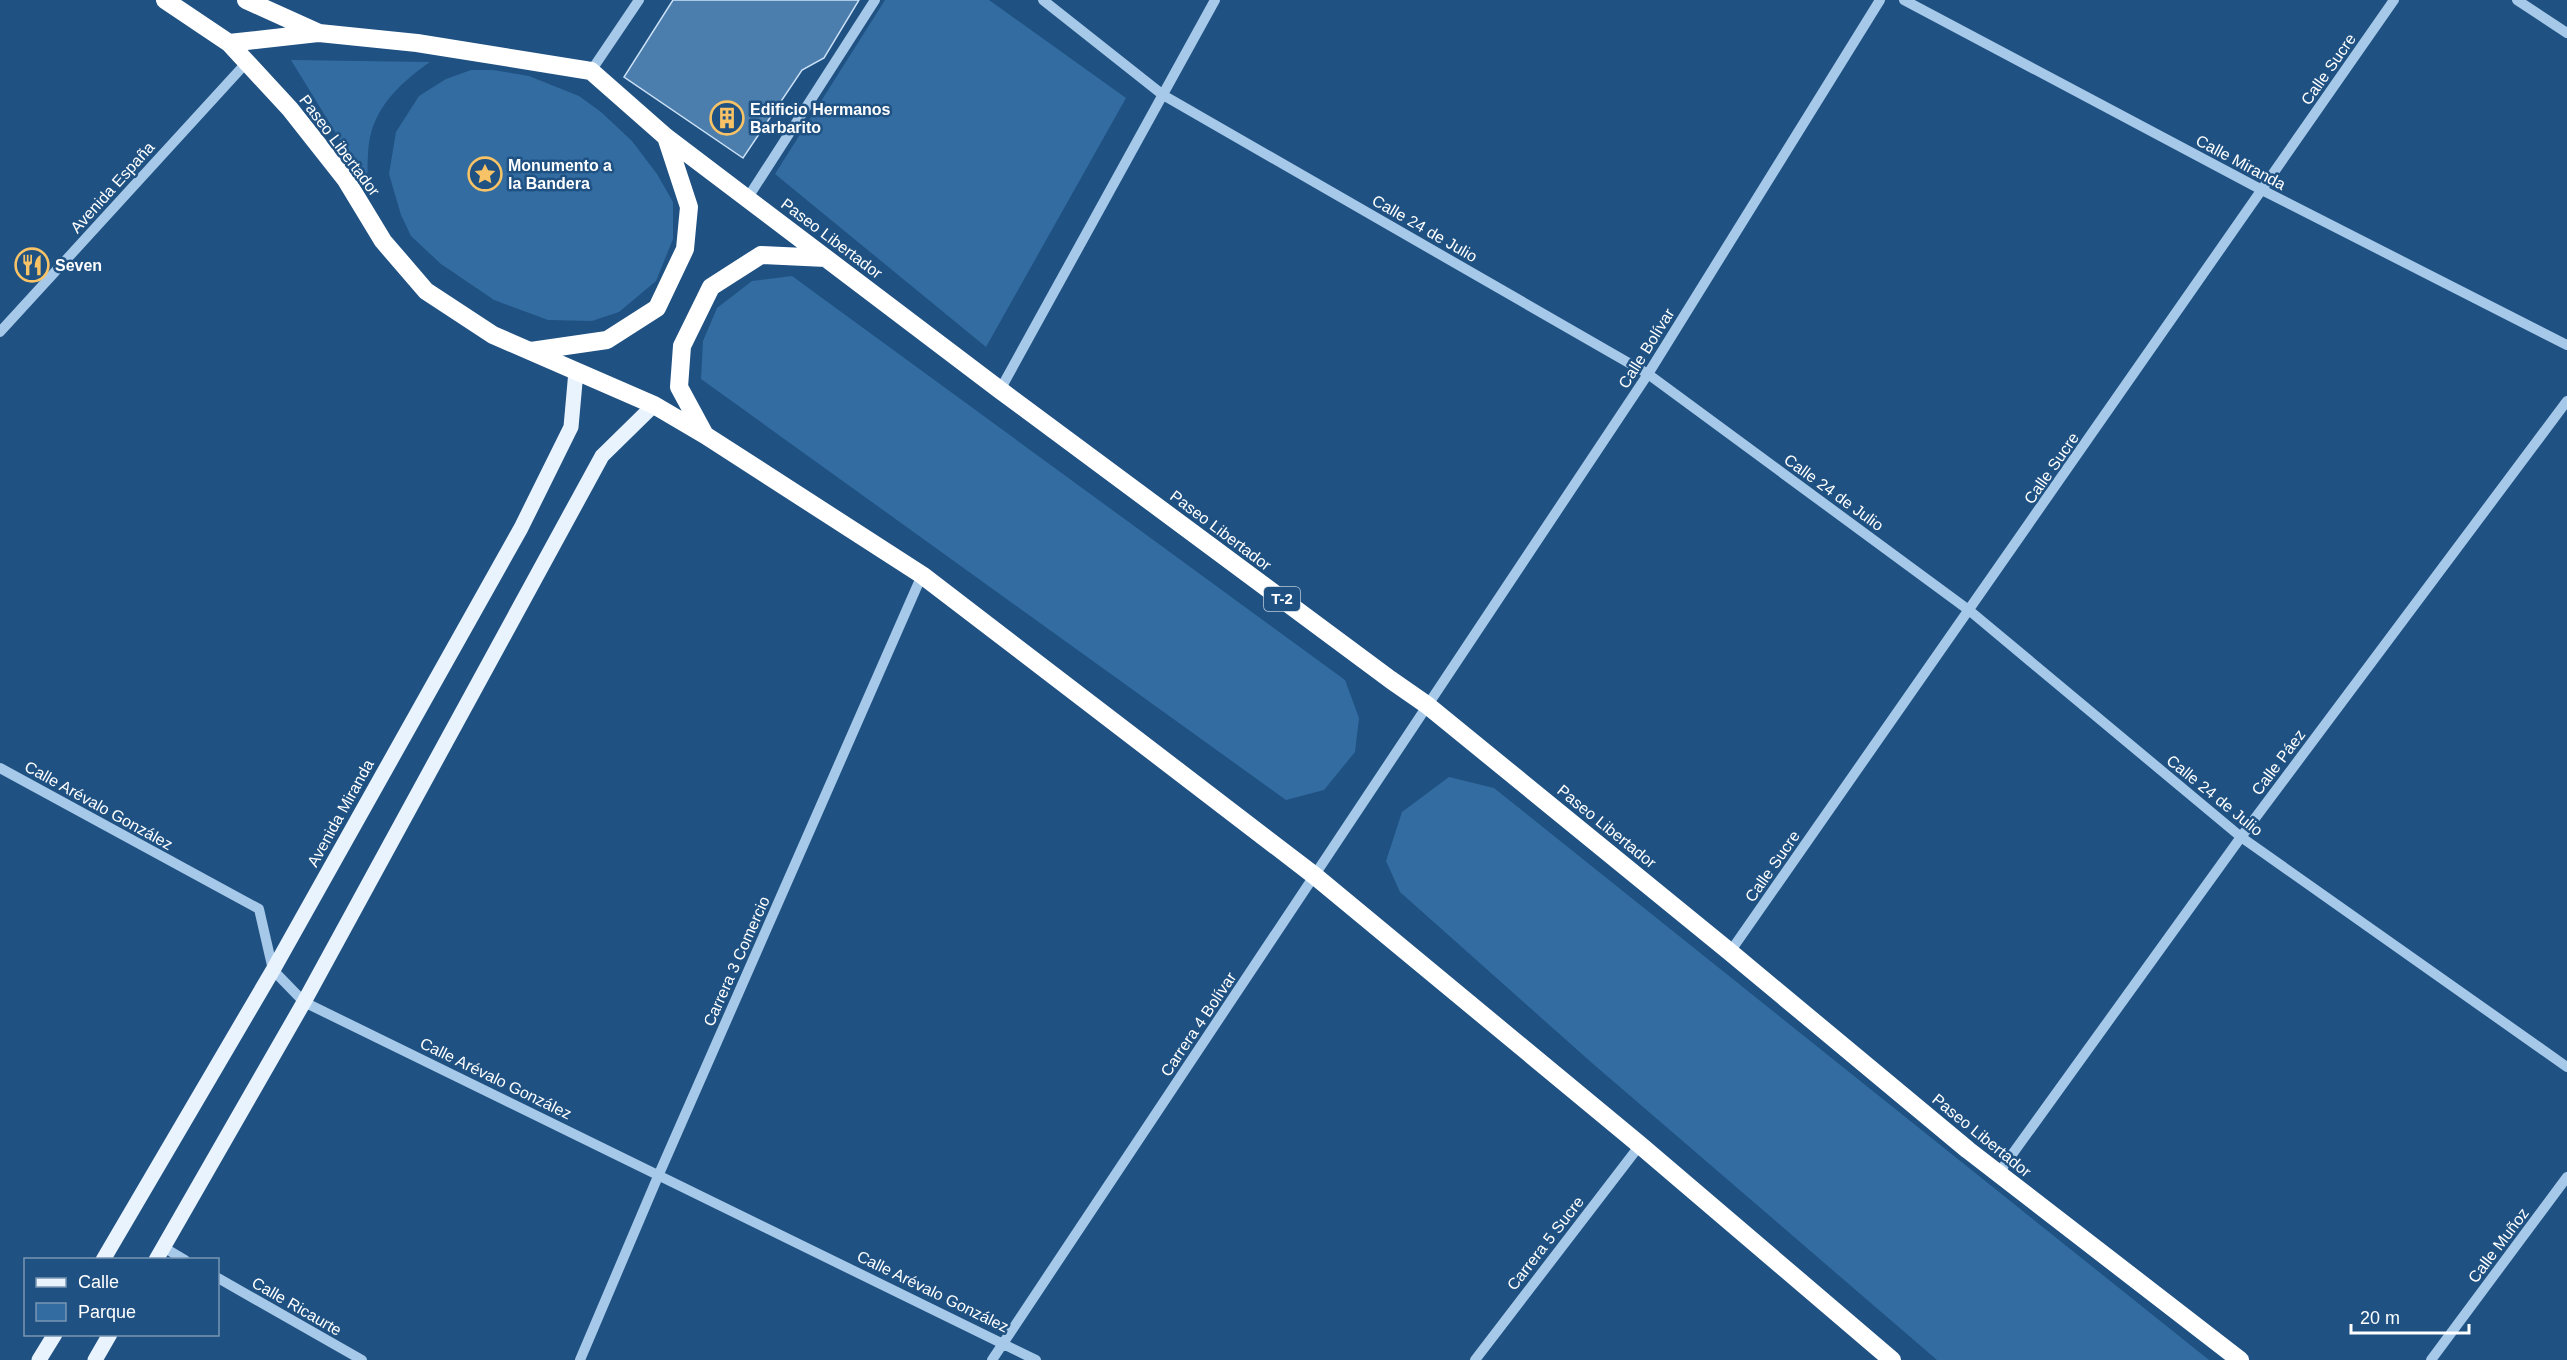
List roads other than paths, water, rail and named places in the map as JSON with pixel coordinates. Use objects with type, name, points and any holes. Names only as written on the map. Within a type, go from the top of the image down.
[{"type":"highway","name":"Paseo Libertador","points":[[165,0],[229,43],[290,109],[346,180],[383,241],[426,291],[493,335],[654,405],[705,435],[922,575],[1315,876],[1640,1145],[1892,1360]]},
{"type":"highway","points":[[246,0],[319,33]]},
{"type":"highway","points":[[229,43],[319,33],[417,43],[591,71]]},
{"type":"highway","name":"Paseo Libertador","points":[[591,71],[666,138],[1000,390],[1427,705],[1998,1174],[2240,1360]]},
{"type":"highway","points":[[531,351],[607,340],[657,308],[685,249],[689,207],[666,138]]},
{"type":"highway","points":[[705,435],[679,387],[682,346],[711,287],[761,255],[826,258]]},
{"type":"main road","name":"Avenida Miranda","points":[[104,1258],[273,970],[531,508],[571,427],[576,371]]},
{"type":"main road","points":[[160,1253],[304,1002],[602,456],[654,405]]},
{"type":"main road","points":[[39,1360],[54,1336]]},
{"type":"main road","points":[[95,1360],[109,1336]]},
{"type":"street","points":[[591,71],[639,0]]},
{"type":"street","points":[[747,199],[875,0]]},
{"type":"street","name":"Calle 24 de Julio","points":[[1043,0],[1163,95],[1648,374],[1970,611],[2241,837],[2567,1067]]},
{"type":"street","points":[[1000,390],[1215,0]]},
{"type":"street","name":"Calle Bolívar","points":[[1427,705],[1648,374],[1880,0]]},
{"type":"street","name":"Calle Miranda","points":[[1904,0],[2262,190],[2567,345]]},
{"type":"street","name":"Calle Sucre","points":[[1730,952],[2394,0]]},
{"type":"street","points":[[2517,0],[2567,33]]},
{"type":"street","name":"Avenida España","points":[[0,332],[247,62]]},
{"type":"street","name":"Calle Páez","points":[[1998,1174],[2241,837],[2567,401]]},
{"type":"street","name":"Carrera 3 Comercio","points":[[580,1360],[658,1174],[922,575]]},
{"type":"street","name":"Carrera 4 Bolívar","points":[[992,1360],[1427,705]]},
{"type":"street","name":"Calle Arévalo González","points":[[0,768],[260,909],[273,970],[304,1002],[1036,1360]]},
{"type":"street","name":"Carrera 5 Sucre","points":[[1475,1360],[1640,1145]]},
{"type":"street","name":"Calle Muñoz","points":[[2431,1360],[2567,1177]]},
{"type":"street","points":[[160,1253],[178,1258]]},
{"type":"street","name":"Calle Ricaurte","points":[[219,1279],[362,1360]]},
{"type":"place","name":"Edificio Hermanos Barbarito","points":[[727,118]]},
{"type":"place","name":"Monumento a la Bandera","points":[[485,174]]},
{"type":"place","name":"Seven","points":[[32,265]]}]
